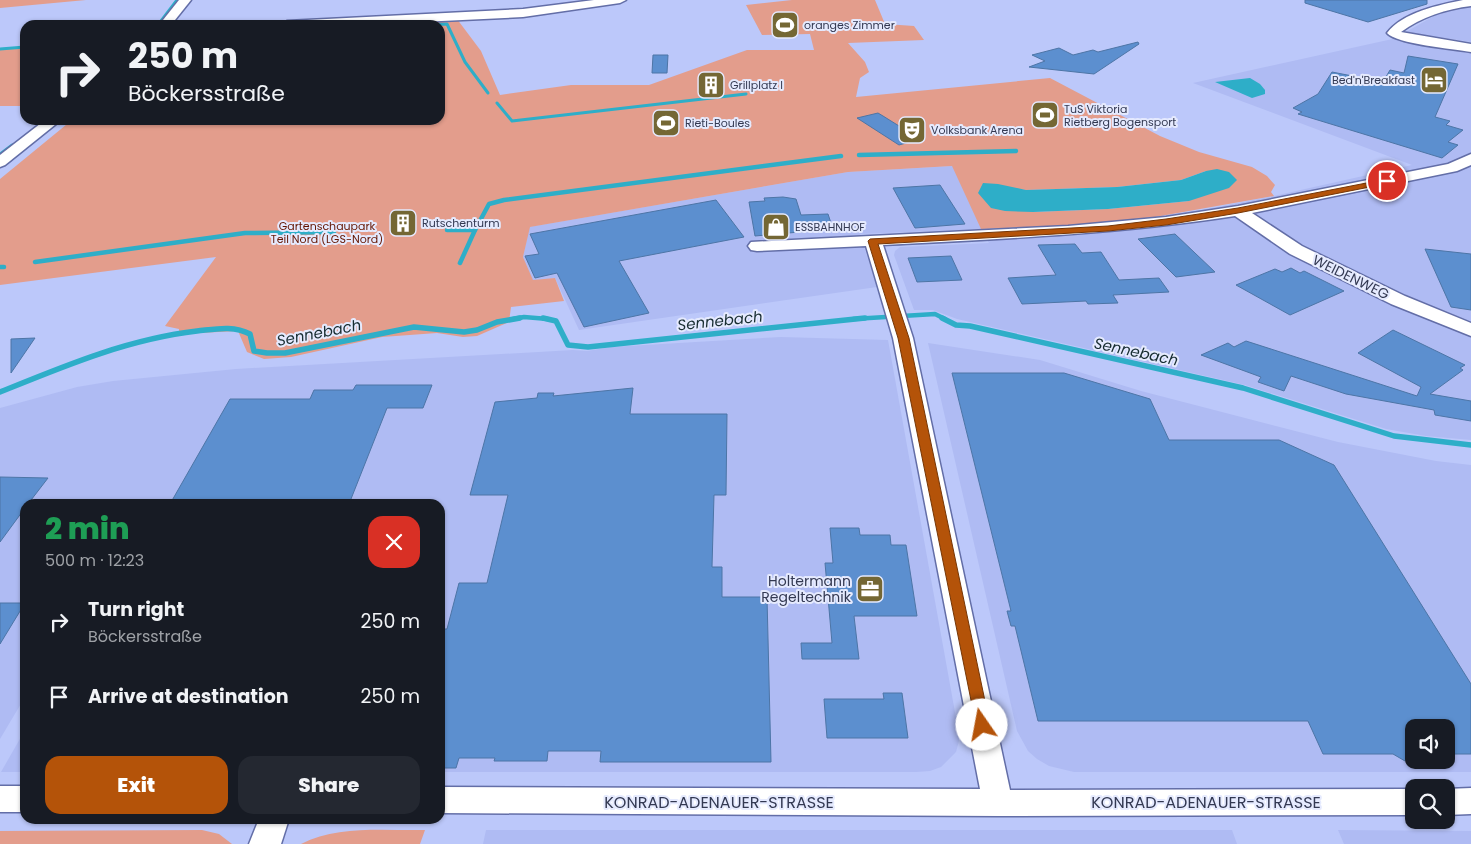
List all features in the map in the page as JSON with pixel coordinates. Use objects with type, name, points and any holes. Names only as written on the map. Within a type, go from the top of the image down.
[{"type":"street","points":[[169,20],[184,0]]},
{"type":"street","points":[[385,20],[523,13],[620,0]]},
{"type":"street","points":[[1471,3],[1457,3],[1432,11],[1395,30],[1395,35],[1471,48]]},
{"type":"street","points":[[0,162],[48,125]]},
{"type":"street","points":[[757,246],[1108,228],[1166,222],[1238,211],[1452,168],[1471,159]]},
{"type":"street","name":"WEIDENWEG","points":[[1238,211],[1296,250],[1398,300],[1471,330]]},
{"type":"street","points":[[873,241],[903,338],[998,803]]},
{"type":"street","points":[[0,799],[20,799]]},
{"type":"street","name":"KONRAD-ADENAUER-STRASSE","points":[[445,800],[998,803],[1405,802]]},
{"type":"street","points":[[1455,802],[1471,802]]},
{"type":"street","points":[[265,844],[272,824]]},
{"type":"shaded area","points":[[1471,6],[1471,42],[1406,32],[1439,13]]},
{"type":"shaded area","points":[[1397,38],[1471,50],[1471,440],[1426,436],[1386,429],[1245,385],[957,319],[933,310],[914,310],[894,255],[895,251],[900,247],[989,243],[981,229],[860,234],[877,287],[579,330],[555,278],[533,281],[523,257],[529,227],[848,172],[953,166],[1037,227],[1118,221],[1201,210],[1274,196],[1412,165],[1193,83]]},
{"type":"shaded area","points":[[1250,78],[1260,84],[1265,90],[1265,94],[1252,98],[1215,82]]},
{"type":"shaded area","points":[[1217,169],[1229,172],[1237,180],[1229,188],[1189,201],[1108,209],[1033,212],[1005,211],[991,208],[978,193],[983,183],[1026,190],[1117,187],[1181,180]]},
{"type":"shaded area","points":[[781,337],[888,340],[958,729],[959,741],[956,752],[941,767],[930,771],[916,772],[445,772],[445,499],[20,499],[20,705],[0,739],[0,408],[77,387],[113,381],[236,369],[573,350],[587,351],[611,347]]},
{"type":"shaded area","points":[[928,343],[1040,360],[1141,391],[1338,442],[1436,461],[1471,465],[1471,772],[1074,772],[1049,766],[1028,751],[1017,731]]},
{"type":"shaded area","points":[[20,739],[20,772],[1,772]]},
{"type":"shaded area","points":[[486,830],[1232,830],[1237,844],[483,844]]},
{"type":"shaded area","points":[[1338,830],[1471,831],[1471,844],[1344,844]]},
{"type":"green space","points":[[0,0],[86,0],[0,8]]},
{"type":"green space","name":"Gartenschaupark Teil Nord (LGS-Nord)","points":[[792,0],[875,0],[885,24],[914,26],[924,40],[848,43],[865,62],[869,72],[860,78],[856,97],[1050,78],[1160,136],[1199,152],[1252,167],[1267,176],[1275,185],[1271,192],[1274,196],[1155,217],[1082,225],[981,229],[952,166],[848,172],[530,227],[523,257],[533,280],[555,278],[564,301],[511,307],[509,322],[477,336],[463,337],[437,333],[382,337],[291,357],[264,359],[247,352],[238,331],[179,334],[179,329],[165,326],[216,257],[0,285],[0,179],[66,125],[445,125],[445,20],[434,20],[457,19],[481,51],[500,95],[571,85],[649,85],[747,50],[814,50],[810,34],[762,35],[746,5]],"holes":[[[1206,171],[1189,201],[1108,209],[1033,212],[1015,189],[1117,187],[1181,180]]]},
{"type":"green space","points":[[20,48],[20,106],[0,106],[0,50]]},
{"type":"green space","points":[[202,830],[219,834],[232,844],[0,844],[0,831]]},
{"type":"green space","points":[[425,830],[420,844],[301,844],[315,838],[346,831]]},
{"type":"building","points":[[1305,0],[1427,0],[1427,4],[1368,22],[1305,3]]},
{"type":"building","points":[[1138,42],[1139,44],[1094,74],[1029,67],[1045,61],[1032,55],[1059,48],[1073,55],[1093,50],[1098,52]]},
{"type":"building","points":[[653,55],[668,55],[667,73],[652,73]]},
{"type":"building","points":[[1408,56],[1458,64],[1435,117],[1450,121],[1446,125],[1463,130],[1448,142],[1458,145],[1442,158],[1298,114],[1302,112],[1293,108],[1318,94],[1332,72],[1383,82],[1390,70],[1404,73]]},
{"type":"building","points":[[878,113],[920,139],[899,145],[857,118]]},
{"type":"building","points":[[940,185],[965,224],[915,228],[893,188]]},
{"type":"building","points":[[783,197],[796,199],[801,215],[828,214],[833,229],[755,236],[749,202],[765,201],[764,198]]},
{"type":"building","points":[[716,200],[744,237],[619,261],[649,313],[584,327],[557,273],[535,278],[525,256],[539,254],[530,234]]},
{"type":"building","points":[[1175,234],[1215,272],[1176,277],[1138,239]]},
{"type":"building","points":[[1075,244],[1082,253],[1101,252],[1119,280],[1159,278],[1169,292],[1113,295],[1118,303],[1088,304],[1086,301],[1022,304],[1008,278],[1056,275],[1038,245]]},
{"type":"building","points":[[1425,249],[1471,254],[1471,310],[1451,307]]},
{"type":"building","points":[[951,256],[962,280],[917,282],[908,258]]},
{"type":"building","points":[[1291,268],[1300,273],[1304,271],[1344,291],[1290,315],[1236,285],[1275,269],[1282,272]]},
{"type":"building","points":[[1393,330],[1465,365],[1460,368],[1463,370],[1430,394],[1471,401],[1471,421],[1435,415],[1434,410],[1346,394],[1291,376],[1284,391],[1258,382],[1261,377],[1201,355],[1228,343],[1234,347],[1246,341],[1417,396],[1421,387],[1358,353]]},
{"type":"building","points":[[35,338],[11,373],[11,339]]},
{"type":"building","points":[[952,373],[1064,373],[1150,399],[1169,440],[1279,440],[1334,465],[1471,684],[1471,754],[1455,754],[1455,719],[1405,719],[1405,761],[1393,754],[1323,754],[1308,721],[1038,721],[1015,626],[1011,626],[1007,611],[1011,611]]},
{"type":"building","points":[[356,385],[432,385],[423,408],[387,408],[351,499],[173,499],[230,399],[310,399],[314,390],[353,390]]},
{"type":"building","points":[[633,388],[630,414],[727,414],[726,495],[714,495],[712,567],[722,567],[722,597],[767,597],[771,762],[600,762],[601,751],[548,751],[547,761],[494,761],[495,758],[459,758],[456,768],[445,768],[445,629],[447,629],[459,583],[487,583],[508,495],[470,495],[495,402],[537,398],[538,393],[554,393],[553,396]]},
{"type":"building","points":[[0,477],[48,478],[32,499],[20,499],[20,515],[0,542]]},
{"type":"building","points":[[830,528],[859,528],[860,535],[890,535],[891,545],[906,545],[917,616],[854,616],[859,659],[802,659],[801,643],[832,643],[825,563],[833,563]]},
{"type":"building","points":[[0,603],[20,603],[20,611],[0,644]]},
{"type":"building","points":[[883,693],[902,693],[908,738],[827,738],[824,699],[884,699]]},
{"type":"waterway","points":[[162,20],[177,0]]},
{"type":"waterway","points":[[445,24],[447,24],[465,62],[488,93]]},
{"type":"waterway","points":[[0,49],[20,47]]},
{"type":"waterway","points":[[497,103],[512,121],[746,94]]},
{"type":"waterway","points":[[0,155],[12,146]]},
{"type":"waterway","points":[[859,155],[1016,151]]},
{"type":"waterway","points":[[475,230],[489,204],[504,200],[841,156]]},
{"type":"waterway","points":[[447,230],[475,230]]},
{"type":"waterway","points":[[460,263],[475,230]]},
{"type":"waterway","points":[[35,262],[245,233],[334,232]]},
{"type":"waterway","name":"Sennebach","points":[[859,319],[935,314],[945,319]]},
{"type":"waterway","name":"Sennebach","points":[[513,319],[524,317],[547,319]]},
{"type":"waterway","name":"Sennebach","points":[[0,392],[72,363],[121,347],[146,340],[197,331],[224,328],[237,329],[250,334],[254,351],[285,353],[414,327],[464,332],[477,330],[497,322],[520,318]]},
{"type":"waterway","name":"Sennebach","points":[[543,318],[547,319]]},
{"type":"waterway","name":"Sennebach","points":[[859,319],[865,318]]},
{"type":"waterway","name":"Sennebach","points":[[942,318],[956,325],[970,326],[1243,388],[1394,436],[1471,445]]},
{"type":"waterway","name":"Sennebach","points":[[547,319],[556,321],[568,345],[588,347],[859,319]]},
{"type":"waterway","name":"Sennebach","points":[[853,319],[859,319]]},
{"type":"place","name":"oranges Zimmer","points":[[785,25]]},
{"type":"place","name":"Bed'n'Breakfast","points":[[1434,80]]},
{"type":"place","name":"Grillplatz I","points":[[711,85]]},
{"type":"place","name":"TuS Viktoria Rietberg Bogensport","points":[[1045,115]]},
{"type":"place","name":"Rieti-Boules","points":[[666,123]]},
{"type":"place","name":"Volksbank Arena","points":[[912,130]]},
{"type":"place","name":"Rutschenturm","points":[[403,223]]},
{"type":"place","name":"ESSBAHNHOF","points":[[776,227]]},
{"type":"place","name":"Holtermann Regeltechnik","points":[[870,589]]},
{"type":"route","points":[[982,725],[903,338],[873,241],[1068,231],[1166,222],[1238,211],[1387,181]]}]
